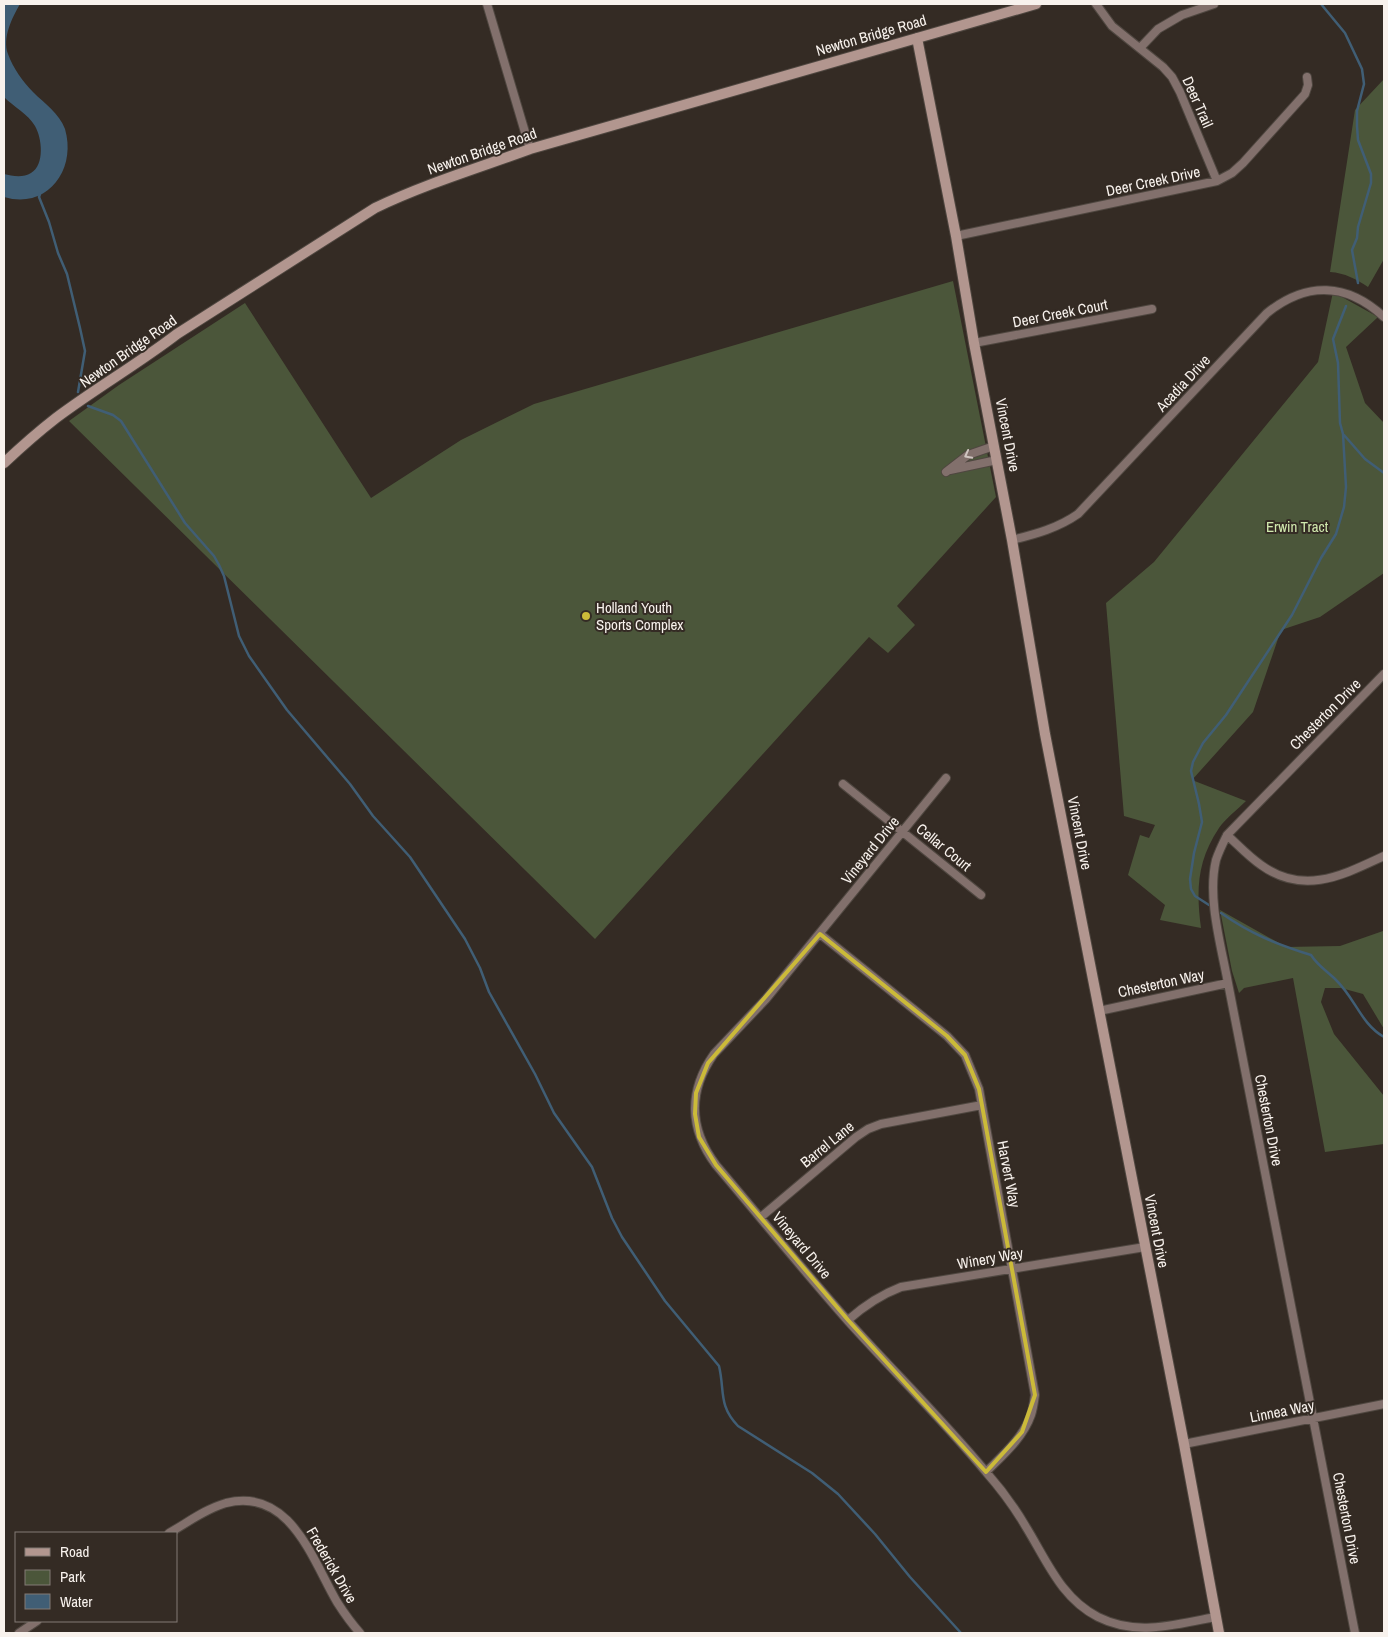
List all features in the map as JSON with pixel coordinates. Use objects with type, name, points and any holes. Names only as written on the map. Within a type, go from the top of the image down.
[{"type":"street","points":[[487,4],[530,148]]},
{"type":"street","name":"Newton Bridge Road","points":[[4,463],[29,439],[58,417],[153,353],[177,334],[375,208],[408,192],[471,171],[530,148],[1036,4]]},
{"type":"street","name":"Deer Trail","points":[[1096,4],[1112,26],[1163,67],[1172,77],[1217,181]]},
{"type":"street","points":[[1140,48],[1158,29],[1182,15],[1214,4]]},
{"type":"street","name":"Vincent Drive","points":[[916,38],[956,236],[1046,734],[1219,1633]]},
{"type":"street","name":"Deer Creek Drive","points":[[956,236],[1217,181],[1232,173],[1243,163],[1304,94],[1308,85],[1307,77]]},
{"type":"street","name":"Acadia Drive","points":[[1012,540],[1046,531],[1060,525],[1082,511],[1267,313],[1285,300],[1314,290],[1336,291],[1356,296],[1384,317]]},
{"type":"street","name":"Deer Creek Court","points":[[974,343],[1152,310]]},
{"type":"street","points":[[994,446],[968,455],[946,472],[955,468],[997,460]]},
{"type":"street","name":"Chesterton Drive","points":[[1355,1633],[1228,983],[1215,910],[1213,886],[1217,858],[1227,834],[1384,674]]},
{"type":"street","name":"Vineyard Drive","points":[[946,778],[748,1020],[714,1054],[704,1070],[696,1093],[696,1126],[703,1147],[716,1165],[848,1320],[986,1472],[1016,1511],[1054,1578],[1065,1592],[1080,1606],[1097,1617],[1125,1628],[1139,1630],[1216,1617]]},
{"type":"street","name":"Cellar Court","points":[[843,784],[981,895]]},
{"type":"street","points":[[1227,834],[1254,860],[1270,871],[1301,881],[1335,877],[1384,856]]},
{"type":"street","name":"Harvert Way","points":[[820,934],[947,1036],[965,1055],[979,1089],[1035,1395],[1032,1415],[1022,1432],[986,1472]]},
{"type":"street","name":"Chesterton Way","points":[[1099,1011],[1228,983]]},
{"type":"street","name":"Barrel Lane","points":[[761,1217],[868,1129],[881,1124],[982,1105]]},
{"type":"street","name":"Winery Way","points":[[848,1320],[884,1293],[901,1288],[1145,1247]]},
{"type":"street","name":"Linnea Way","points":[[1184,1444],[1384,1404]]},
{"type":"street","name":"Frederick Drive","points":[[171,1532],[201,1514],[225,1504],[250,1501],[270,1507],[290,1522],[303,1539],[338,1604],[360,1633]]},
{"type":"street","points":[[19,1633],[36,1622]]},
{"type":"highlighted area","points":[[820,934],[947,1036],[965,1055],[979,1089],[1035,1395],[1022,1432],[986,1472],[848,1320],[716,1165],[699,1137],[695,1114],[696,1093],[708,1063]]},
{"type":"green space","points":[[1384,79],[1384,259],[1368,287],[1350,277],[1330,272],[1355,110]]},
{"type":"green space","name":"Holland Youth Sports Complex","points":[[953,281],[996,497],[897,606],[915,625],[888,653],[869,637],[595,939],[69,421],[119,385],[245,303],[371,498],[461,440],[534,404]]},
{"type":"green space","name":"Erwin Tract","points":[[1333,292],[1378,317],[1346,347],[1365,403],[1384,423],[1384,573],[1320,617],[1281,630],[1253,712],[1192,780],[1246,801],[1222,824],[1206,852],[1202,864],[1199,888],[1201,928],[1160,920],[1165,905],[1128,875],[1140,835],[1149,838],[1155,825],[1124,816],[1106,603],[1154,562],[1318,362]]},
{"type":"green space","points":[[1220,910],[1286,947],[1340,946],[1383,931],[1384,1029],[1363,994],[1341,988],[1325,988],[1321,1002],[1334,1034],[1384,1096],[1384,1144],[1325,1152],[1293,978],[1244,988],[1239,993],[1232,971]]},
{"type":"water","points":[[4,4],[20,4],[11,22],[6,41],[6,48],[15,70],[33,92],[59,118],[65,129],[68,144],[67,159],[55,183],[45,192],[33,198],[4,197],[4,174],[21,176],[31,173],[39,164],[41,144],[32,122],[4,97]]},
{"type":"waterway","points":[[1321,4],[1345,33],[1362,69],[1364,84],[1357,111],[1357,126],[1358,140],[1371,174],[1371,183],[1358,227],[1357,238],[1352,250],[1358,283]]},
{"type":"waterway","points":[[40,194],[39,197],[67,274],[85,351],[78,392]]},
{"type":"waterway","points":[[1209,905],[1195,896],[1191,889],[1190,879],[1194,853],[1202,822],[1191,771],[1193,762],[1203,743],[1226,715],[1292,615],[1321,558],[1336,534],[1344,507],[1346,487],[1343,434],[1340,423],[1338,363],[1333,339],[1346,306]]},
{"type":"waterway","points":[[88,406],[113,415],[121,421],[185,523],[214,556],[219,565],[224,576],[239,636],[249,656],[287,710],[350,784],[373,816],[410,857],[465,939],[480,968],[489,992],[535,1074],[554,1113],[592,1167],[612,1218],[622,1237],[665,1301],[719,1366],[723,1398],[727,1411],[738,1426],[812,1473],[838,1494],[961,1633]]},
{"type":"waterway","points":[[1344,435],[1365,459],[1384,473]]},
{"type":"waterway","points":[[1221,913],[1264,938],[1311,955],[1343,987],[1369,1025],[1384,1037]]},
{"type":"place","name":"Holland Youth Sports Complex","points":[[586,616]]}]
